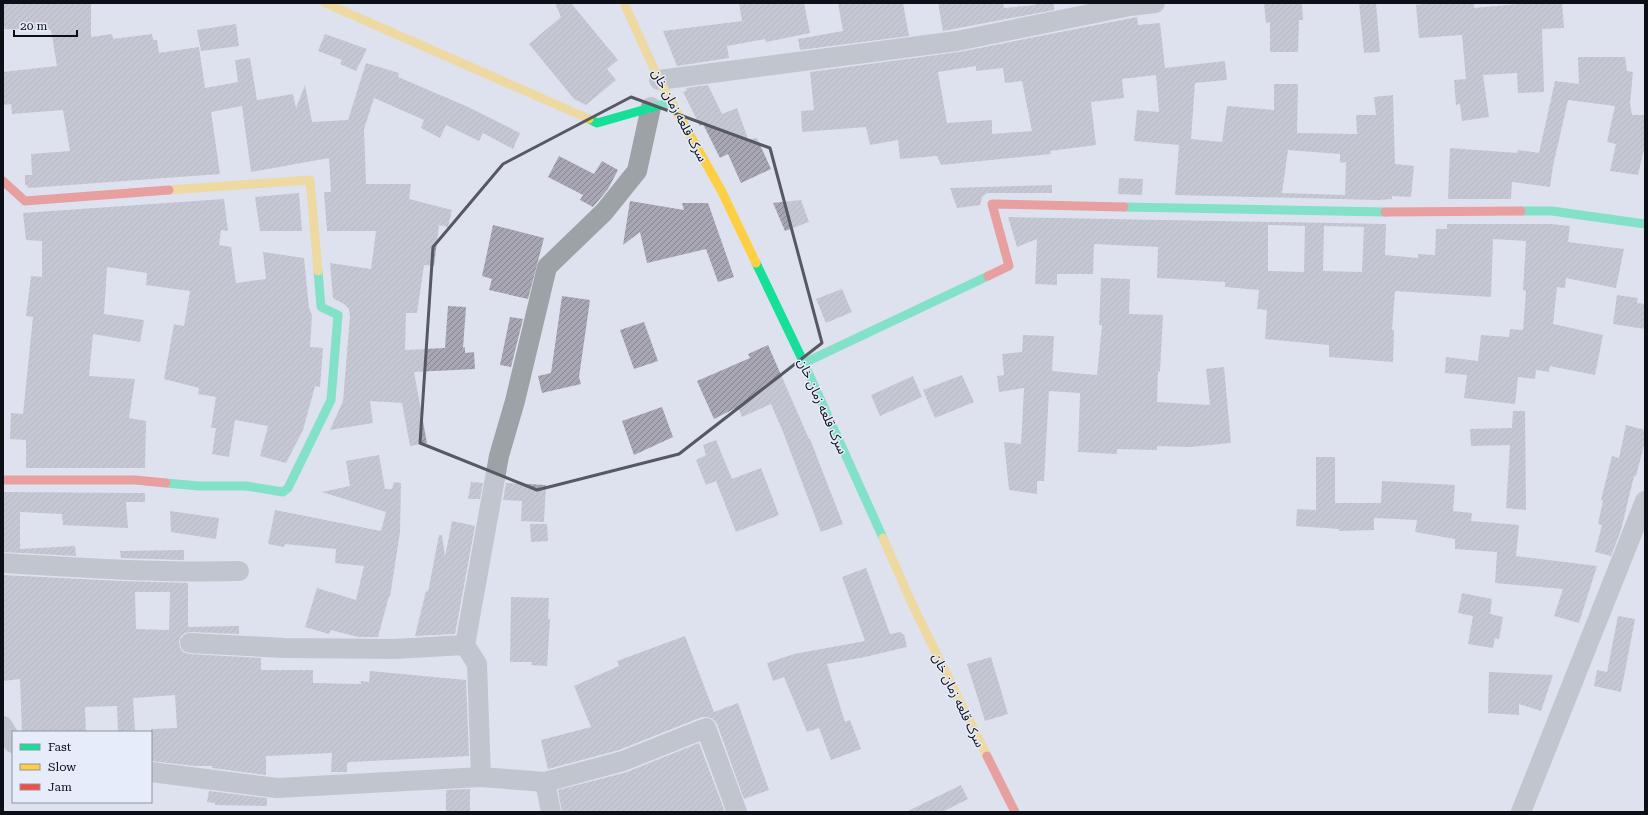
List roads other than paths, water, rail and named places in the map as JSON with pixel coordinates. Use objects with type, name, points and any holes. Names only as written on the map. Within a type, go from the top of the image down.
[{"type":"street","points":[[325,3],[597,123],[671,102]]},
{"type":"street","name":"سرک قلعه زمان خان","points":[[624,3],[659,80],[721,190],[804,363],[913,606],[1015,812]]},
{"type":"street","points":[[659,80],[957,41],[1130,6],[1155,3]]},
{"type":"street","points":[[481,777],[477,664],[465,645],[499,456],[515,400],[547,268],[604,212],[637,171],[651,108]]},
{"type":"street","points":[[3,180],[25,201],[310,180],[321,307],[327,308],[338,315],[331,400],[288,488],[283,492],[246,486],[199,486],[135,480],[3,480]]},
{"type":"street","points":[[804,363],[1009,266],[992,204],[1378,212],[1552,211],[1645,224]]},
{"type":"street","points":[[1521,812],[1645,501]]},
{"type":"street","points":[[3,563],[84,569],[187,572],[239,571]]},
{"type":"street","points":[[190,643],[285,648],[386,649],[465,645]]},
{"type":"street","points":[[3,726],[12,741]]},
{"type":"street","points":[[152,772],[277,788],[481,777],[545,782],[623,761],[706,728],[737,812]]},
{"type":"street","points":[[545,782],[551,812]]}]
